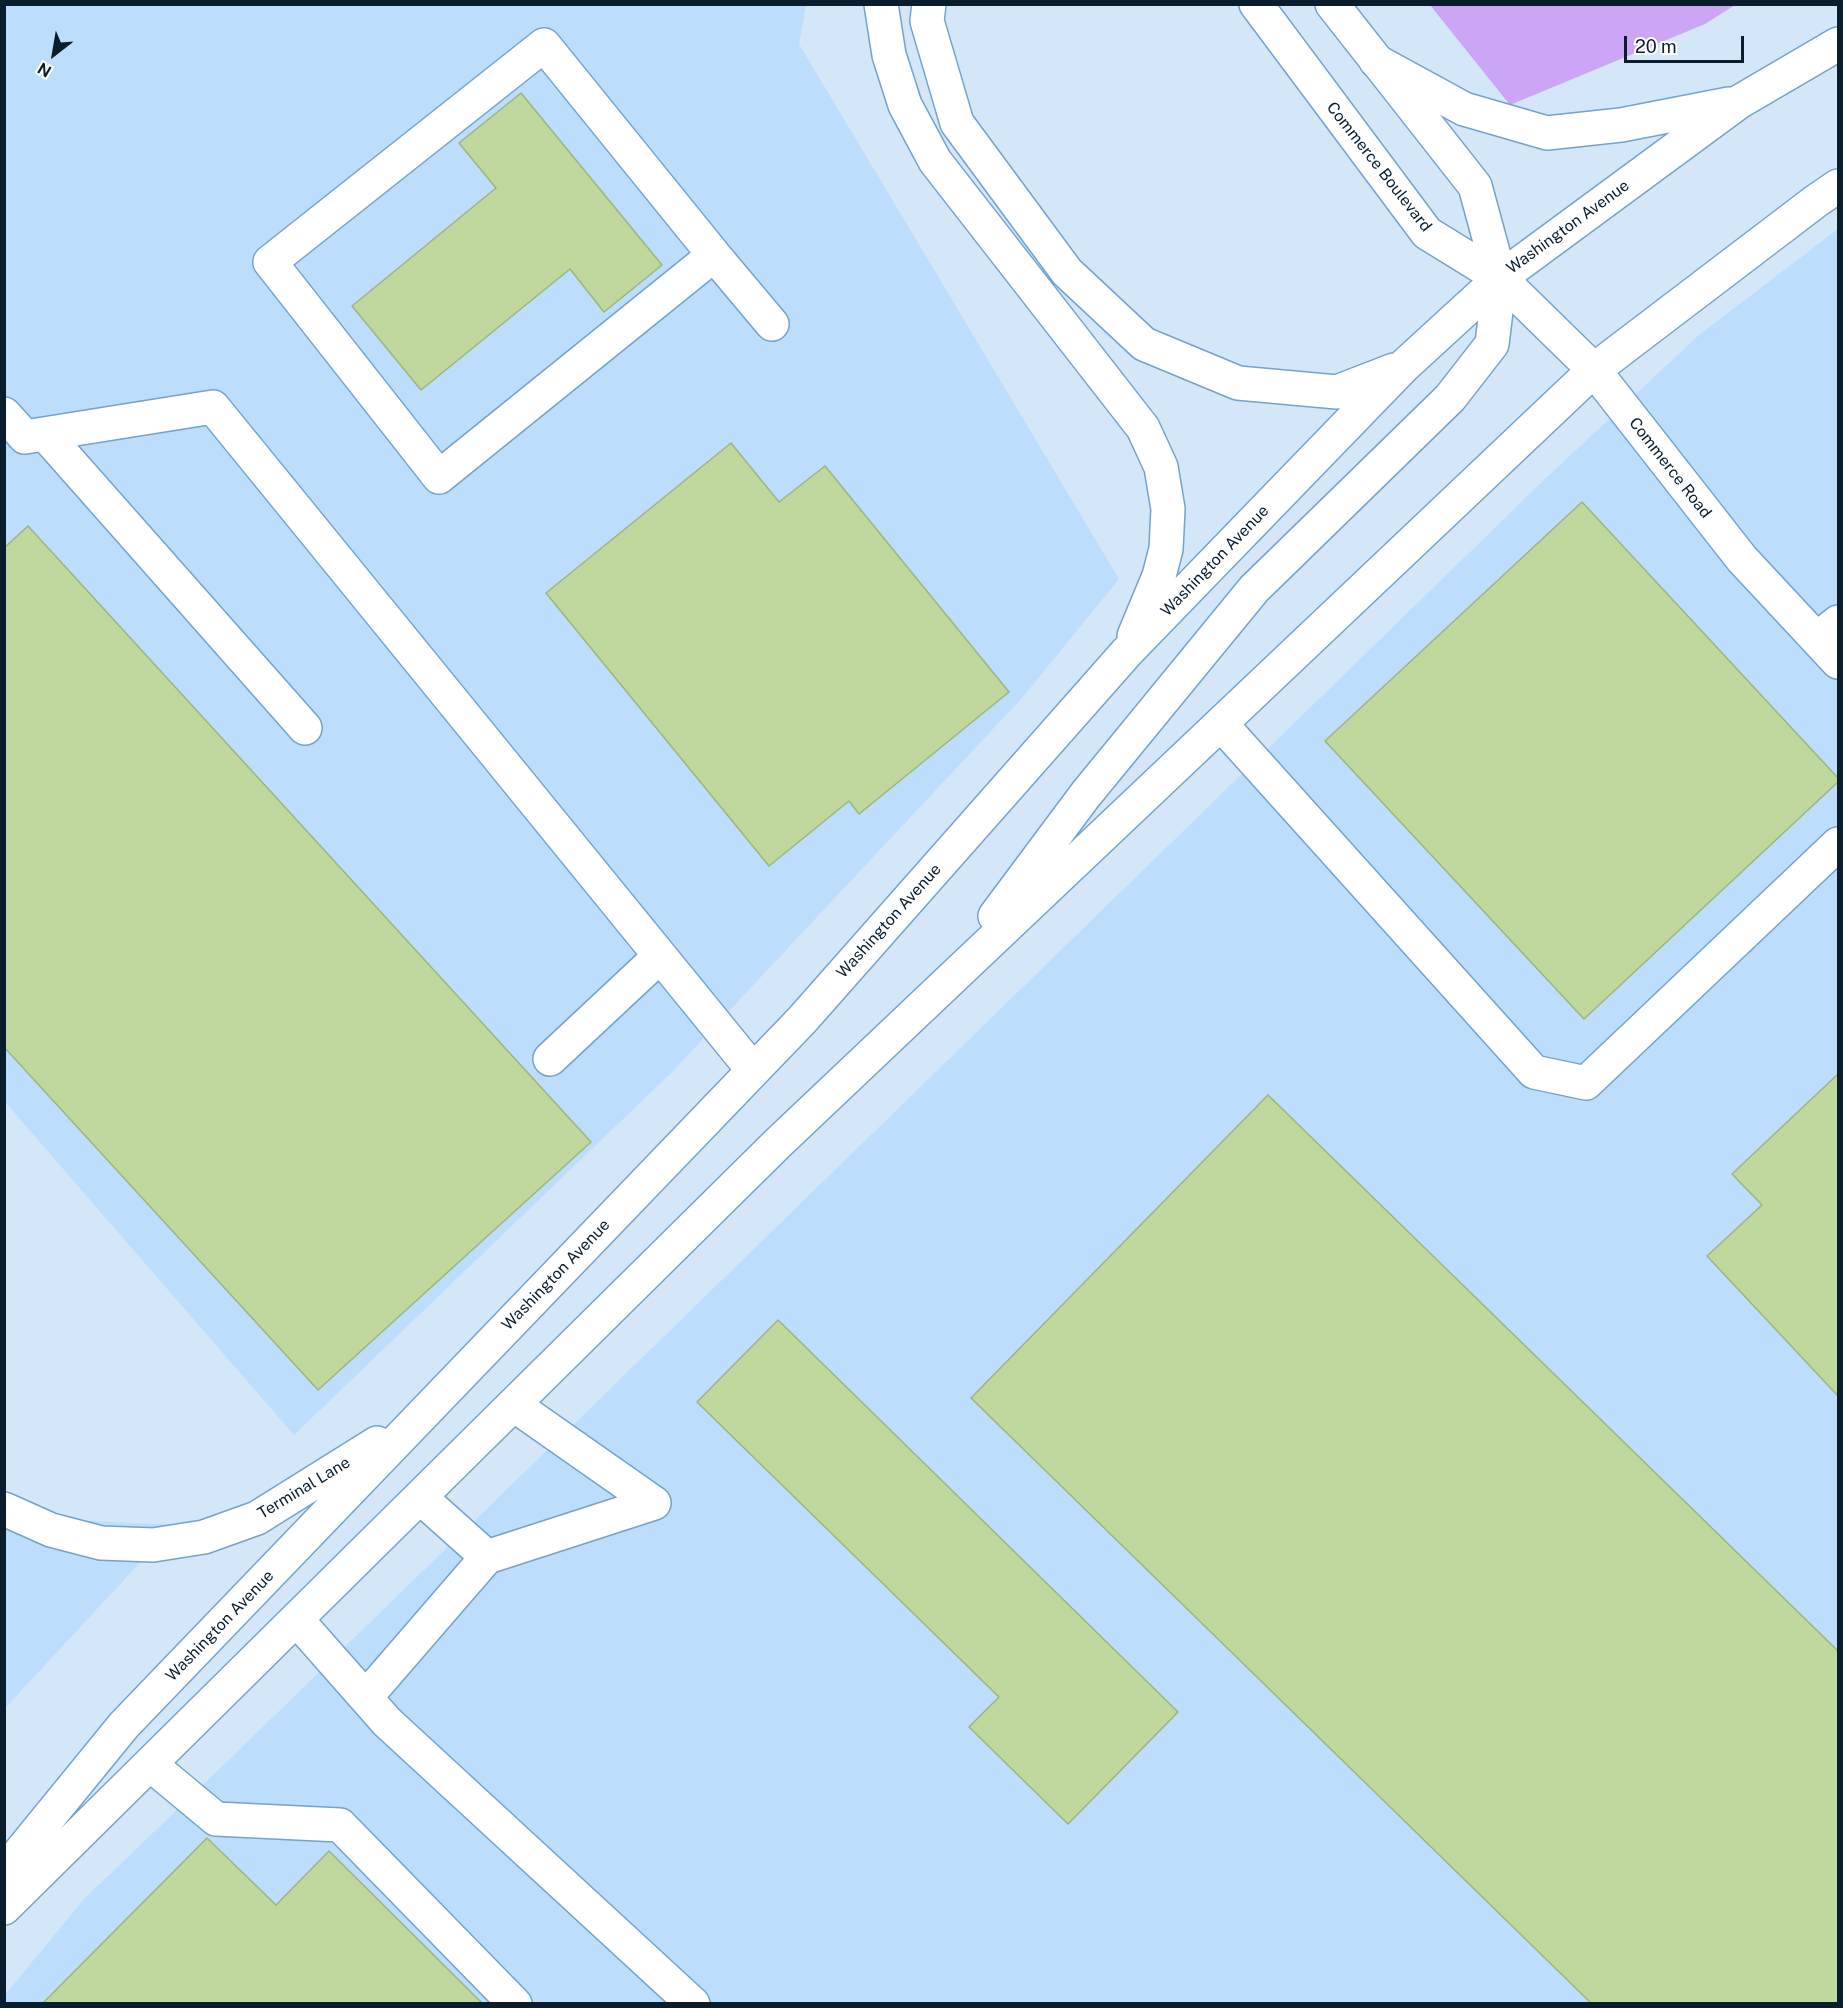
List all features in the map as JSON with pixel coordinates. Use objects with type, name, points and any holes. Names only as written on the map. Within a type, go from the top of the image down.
[{"type":"main road","points":[[881,4],[889,55],[905,105],[935,161],[1143,428],[1161,467],[1168,509],[1166,549],[1159,576],[1127,652]]},
{"type":"main road","points":[[930,4],[927,21],[957,123],[1067,272],[1144,344],[1238,383],[1326,392],[1337,392],[1404,366]]},
{"type":"main road","name":"Commerce Boulevard","points":[[1256,4],[1427,233],[1500,278]]},
{"type":"main road","points":[[940,990],[1086,794],[1254,589],[1450,398],[1492,344],[1500,278],[1475,186],[1332,4]]},
{"type":"main road","name":"Washington Avenue","points":[[4,1872],[124,1725],[802,1020],[1127,652],[1404,366],[1500,278],[1739,102],[1839,44]]},
{"type":"main road","points":[[714,255],[439,477],[270,262],[544,45],[772,324]]},
{"type":"main road","points":[[1376,62],[1464,109],[1547,134],[1622,125],[1739,102]]},
{"type":"main road","points":[[4,1908],[777,1144],[1594,370],[1816,201],[1839,186]]},
{"type":"main road","name":"Commerce Road","points":[[1500,278],[1594,370],[1742,559],[1831,641]]},
{"type":"main road","points":[[4,414],[25,437],[213,407],[753,1070]]},
{"type":"main road","points":[[45,434],[305,728]]},
{"type":"main road","points":[[1221,724],[1534,1072],[1586,1083],[1839,844]]},
{"type":"main road","points":[[550,1059],[660,956]]},
{"type":"main road","points":[[366,1697],[487,1557],[654,1503],[514,1405]]},
{"type":"main road","name":"Terminal Lane","points":[[4,1509],[51,1530],[101,1543],[153,1545],[204,1538],[257,1518],[422,1415]]},
{"type":"main road","points":[[421,1498],[487,1557]]},
{"type":"main road","points":[[297,1620],[387,1722],[693,2004]]},
{"type":"main road","points":[[151,1765],[216,1819],[340,1825],[515,2004]]},
{"type":"shaded area","points":[[4,5],[806,5],[799,44],[1119,579],[1022,698],[670,1074],[294,1435],[5,1102]]},
{"type":"shaded area","points":[[1430,5],[1735,5],[1705,24],[1510,105]]},
{"type":"shaded area","points":[[1838,229],[1838,2003],[5,2004],[5,1995],[84,1899],[1545,479],[1699,335]]},
{"type":"shaded area","points":[[5,1517],[175,1525],[5,1708]]},
{"type":"building","points":[[521,93],[662,265],[604,312],[570,269],[421,390],[352,306],[496,188],[459,143]]},
{"type":"building","points":[[731,443],[779,502],[825,466],[1009,692],[859,814],[849,801],[769,866],[546,593]]},
{"type":"building","points":[[1582,502],[1838,778],[1838,782],[1584,1019],[1325,741]]},
{"type":"building","points":[[28,526],[591,1142],[318,1390],[4,1047],[4,548]]},
{"type":"building","points":[[1838,1074],[1838,1396],[1707,1256],[1762,1205],[1732,1174]]},
{"type":"building","points":[[1268,1095],[1838,1651],[1838,2004],[1592,2004],[971,1398]]},
{"type":"building","points":[[778,1320],[1178,1712],[1068,1824],[969,1727],[999,1697],[697,1402]]},
{"type":"building","points":[[207,1838],[276,1905],[329,1851],[483,2004],[42,2004]]}]
